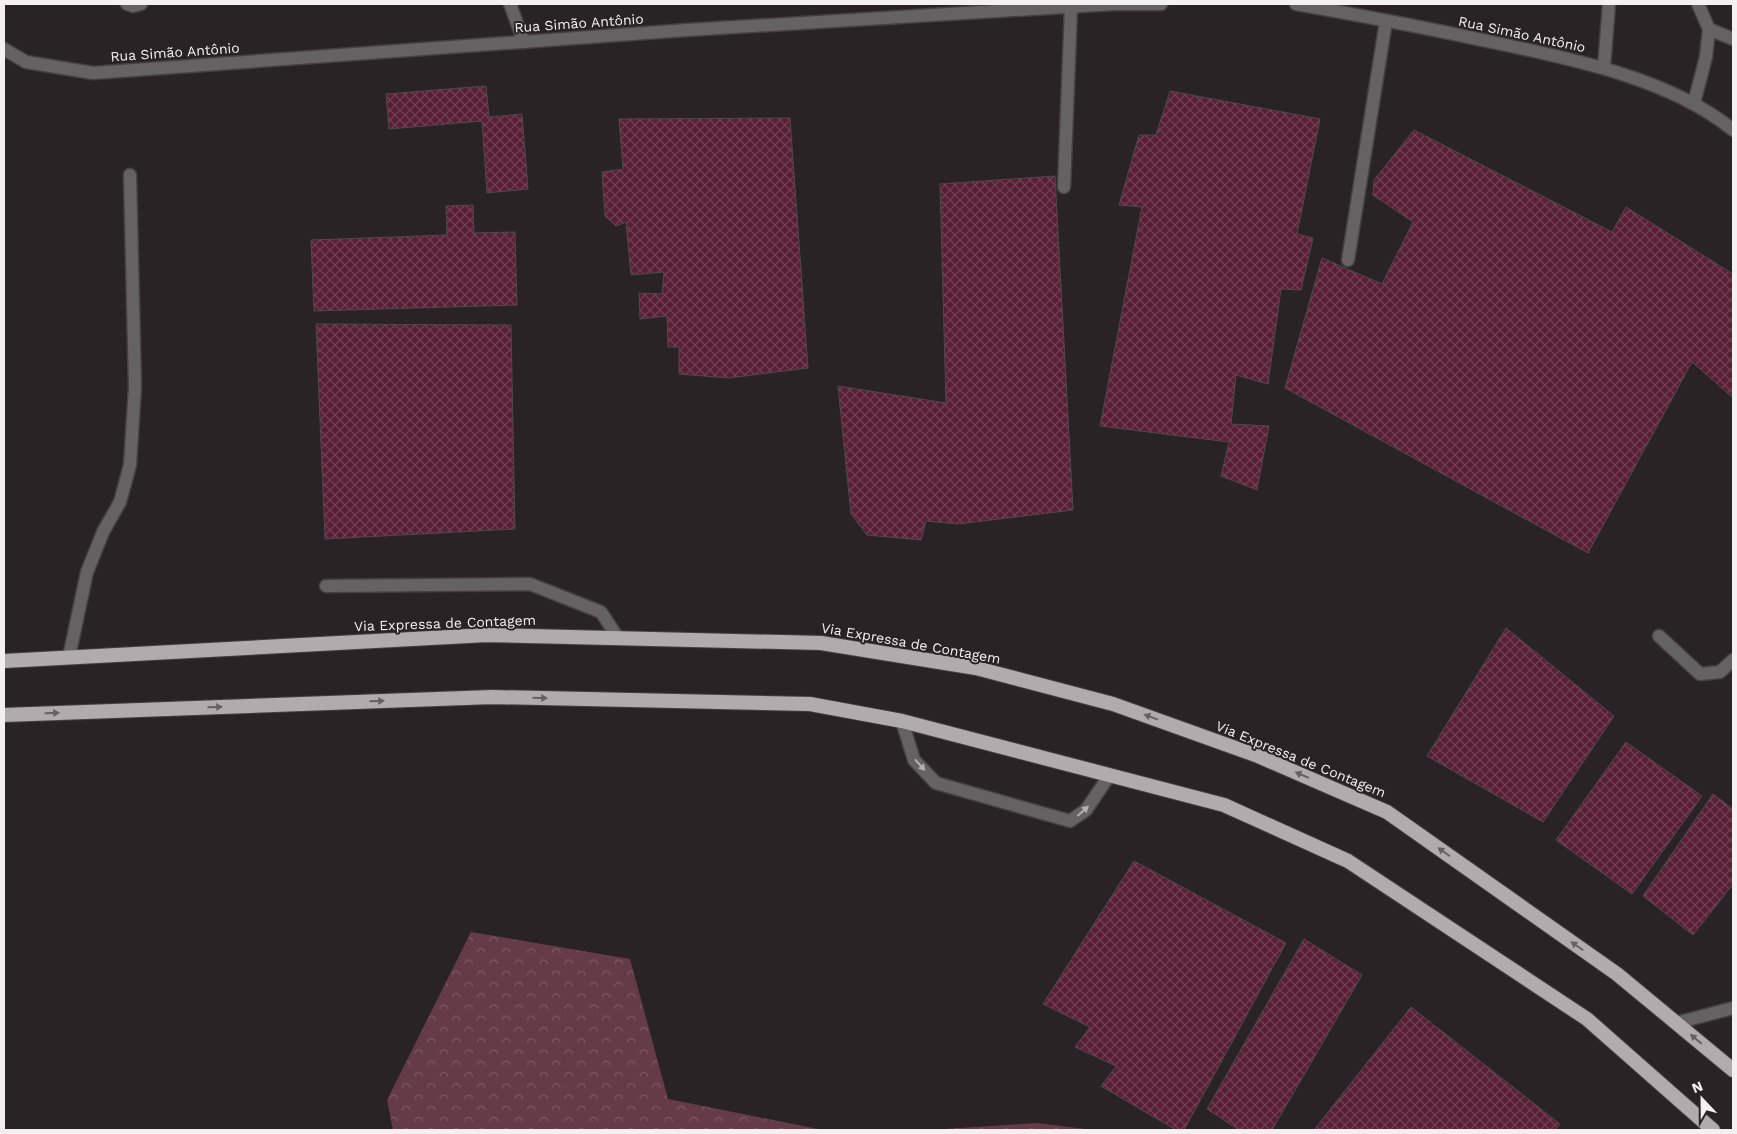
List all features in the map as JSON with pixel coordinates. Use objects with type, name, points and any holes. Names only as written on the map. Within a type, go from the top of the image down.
[{"type":"highway","name":"Via Expressa de Contagem","points":[[4,661],[487,635],[822,643],[976,668],[1113,704],[1258,756],[1387,812],[1617,974],[1733,1070]]},
{"type":"highway","points":[[4,715],[492,697],[810,704],[902,721],[1224,805],[1348,861],[1587,1019],[1713,1130]]},
{"type":"street","points":[[127,4],[133,6],[141,4]]},
{"type":"street","points":[[510,4],[524,42]]},
{"type":"street","name":"Rua Simão Antônio","points":[[4,49],[26,62],[93,73],[524,42],[1071,7],[1161,4]]},
{"type":"street","name":"Rua Simão Antônio","points":[[1296,4],[1386,20],[1604,68],[1694,103],[1732,128]]},
{"type":"street","points":[[1604,68],[1610,4]]},
{"type":"street","points":[[1694,103],[1706,57],[1710,28],[1698,4]]},
{"type":"street","points":[[1064,187],[1071,7]]},
{"type":"street","points":[[1348,260],[1386,20]]},
{"type":"street","points":[[1710,28],[1733,39]]},
{"type":"street","points":[[69,657],[87,572],[103,532],[120,502],[130,465],[135,387],[130,175]]},
{"type":"street","points":[[326,586],[530,584],[601,612],[618,638]]},
{"type":"street","points":[[1658,636],[1700,674],[1720,672],[1733,660]]},
{"type":"street","points":[[902,721],[914,760],[936,783],[1070,821],[1086,810],[1109,776]]},
{"type":"street","points":[[1676,1023],[1732,1007]]},
{"type":"green space","points":[[471,932],[630,959],[668,1099],[823,1130],[393,1130],[387,1100]]},
{"type":"green space","points":[[1038,1123],[1092,1130],[929,1130]]},
{"type":"building","points":[[486,86],[489,117],[522,114],[528,189],[487,193],[482,121],[389,129],[386,94]]},
{"type":"building","points":[[1170,91],[1320,119],[1297,234],[1313,238],[1301,290],[1281,289],[1268,384],[1236,375],[1231,424],[1269,426],[1257,490],[1221,476],[1229,442],[1100,426],[1142,207],[1119,205],[1139,135],[1156,135]]},
{"type":"building","points":[[790,118],[808,368],[729,378],[679,374],[679,347],[668,347],[667,316],[640,319],[639,293],[662,294],[664,272],[631,275],[626,222],[616,226],[605,216],[602,172],[623,169],[619,119]]},
{"type":"building","points":[[1414,130],[1612,232],[1626,207],[1733,274],[1733,294],[1731,297],[1733,299],[1733,392],[1731,396],[1692,362],[1588,553],[1285,388],[1322,258],[1382,284],[1413,222],[1373,195],[1374,180]]},
{"type":"building","points":[[1055,176],[1073,510],[958,524],[926,521],[921,540],[867,535],[851,514],[838,386],[946,403],[940,184]]},
{"type":"building","points":[[473,205],[474,233],[515,232],[517,305],[314,311],[311,240],[447,235],[446,206]]},
{"type":"building","points":[[316,324],[511,325],[515,529],[325,539]]},
{"type":"building","points":[[1506,628],[1614,716],[1543,822],[1427,756]]},
{"type":"building","points":[[1626,742],[1702,796],[1632,894],[1556,840]]},
{"type":"building","points":[[1713,794],[1733,809],[1733,884],[1693,935],[1643,896]]},
{"type":"building","points":[[1134,861],[1286,943],[1184,1130],[1176,1130],[1101,1086],[1116,1066],[1075,1047],[1090,1027],[1043,1004]]},
{"type":"building","points":[[1304,939],[1362,975],[1272,1130],[1239,1130],[1207,1109]]},
{"type":"building","points":[[1411,1007],[1560,1124],[1555,1130],[1314,1130]]}]
